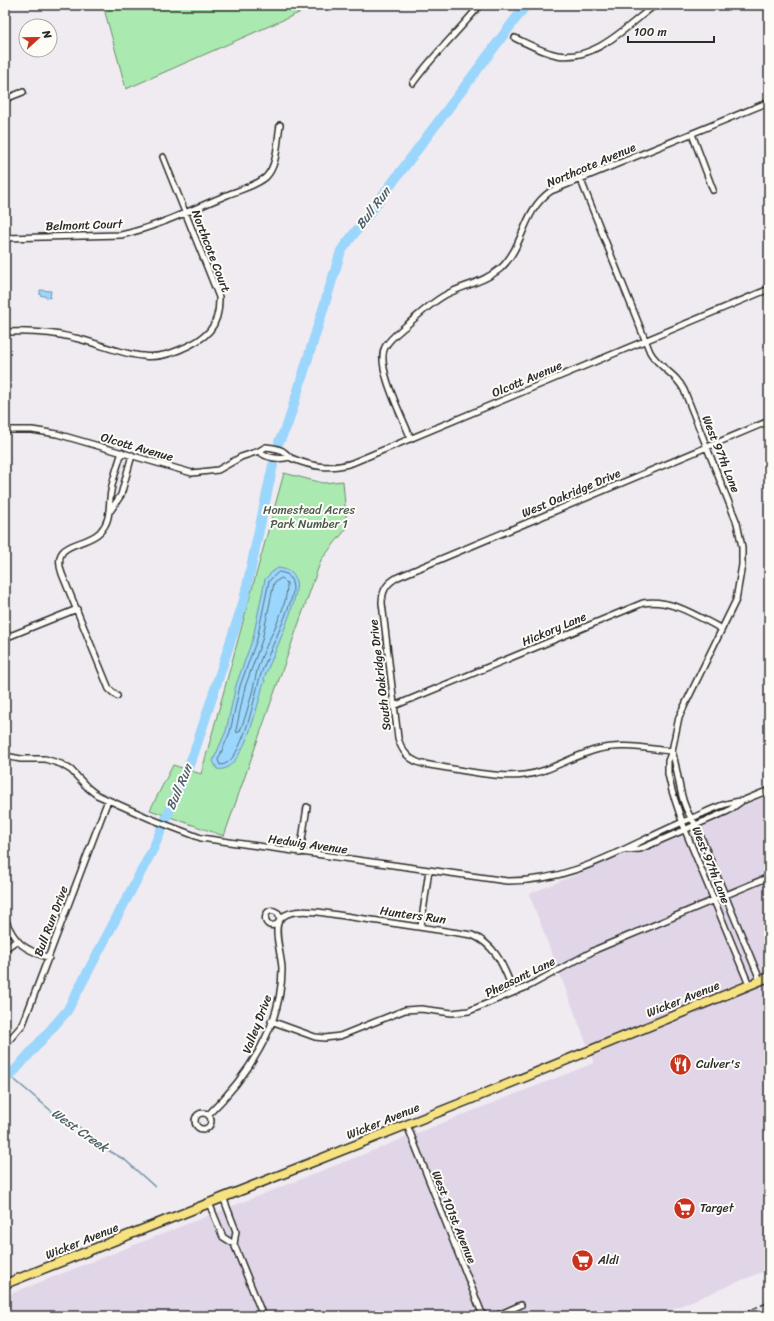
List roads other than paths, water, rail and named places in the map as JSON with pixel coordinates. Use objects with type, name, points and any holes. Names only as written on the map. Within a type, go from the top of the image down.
[{"type":"highway","name":"Wicker Avenue","points":[[5,1284],[407,1125],[769,977]]},
{"type":"street","points":[[413,83],[428,62],[455,35],[480,5]]},
{"type":"street","points":[[515,38],[552,54],[563,56],[577,55],[590,51],[605,42],[655,5]]},
{"type":"street","points":[[5,99],[24,92]]},
{"type":"street","name":"Northcote Avenue","points":[[411,438],[382,366],[383,352],[387,343],[438,300],[487,278],[497,271],[512,253],[529,214],[538,201],[551,191],[580,178],[769,102]]},
{"type":"street","name":"Belmont Court","points":[[5,238],[121,234],[138,231],[185,212],[253,184],[266,177],[274,162],[280,125]]},
{"type":"street","points":[[692,134],[713,190]]},
{"type":"street","name":"Northcote Court","points":[[5,332],[53,334],[74,338],[123,352],[152,357],[171,353],[204,338],[216,319],[219,297],[163,157]]},
{"type":"street","name":"West 97th Lane","points":[[580,178],[646,341],[656,361],[676,377],[682,385],[735,519],[742,547],[742,573],[738,592],[722,629],[679,717],[672,751],[668,761],[669,781],[673,797],[685,830],[749,985]]},
{"type":"street","name":"Olcott Avenue","points":[[5,430],[26,429],[45,431],[185,471],[198,473],[218,470],[248,454],[260,451],[266,447],[283,451],[289,457],[317,467],[338,467],[352,463],[769,289]]},
{"type":"street","name":"West Oakridge Drive","points":[[384,589],[390,582],[398,577],[769,421]]},
{"type":"street","name":"Olcott Avenue","points":[[260,451],[263,455],[282,459],[289,457]]},
{"type":"street","points":[[110,511],[111,491],[122,452]]},
{"type":"street","points":[[117,696],[109,689],[60,566],[60,557],[69,546],[92,537],[100,532],[110,511],[121,495],[132,455]]},
{"type":"street","name":"South Oakridge Drive","points":[[384,589],[382,603],[398,738],[407,756],[423,764],[518,776],[541,772],[588,752],[606,747],[618,746],[672,751]]},
{"type":"street","name":"Hickory Lane","points":[[394,706],[643,603],[656,602],[670,604],[722,629]]},
{"type":"street","points":[[5,638],[77,609]]},
{"type":"street","name":"West 97th Lane","points":[[672,751],[680,792],[690,819],[696,825],[758,975],[759,981]]},
{"type":"street","name":"Hedwig Avenue","points":[[5,756],[21,759],[44,759],[61,764],[75,774],[92,792],[158,822],[207,840],[499,880],[529,880],[571,872],[625,850],[637,842],[683,821],[732,802],[742,802]]},
{"type":"street","points":[[742,802],[769,790]]},
{"type":"street","name":"Bull Run Drive","points":[[5,1045],[23,1024],[108,800]]},
{"type":"street","name":"Hedwig Avenue","points":[[625,850],[640,849],[728,812],[742,802]]},
{"type":"street","points":[[300,853],[307,807]]},
{"type":"street","points":[[421,926],[428,870]]},
{"type":"street","name":"Pheasant Lane","points":[[271,1021],[315,1037],[330,1038],[340,1036],[405,1010],[421,1009],[452,1013],[464,1012],[541,980],[589,953],[769,877]]},
{"type":"street","name":"Hunters Run","points":[[279,922],[288,914],[312,911],[467,933],[483,940],[499,957],[514,992]]},
{"type":"street","points":[[5,920],[16,941],[27,950],[49,958]]},
{"type":"street","name":"Valley Drive","points":[[208,1115],[232,1091],[250,1066],[271,1021],[278,1002],[282,977],[281,956],[276,929],[279,922]]},
{"type":"street","points":[[5,950],[16,941]]},
{"type":"street","name":"West 101st Avenue","points":[[407,1125],[483,1316]]},
{"type":"street","points":[[223,1197],[236,1231],[234,1244],[263,1316]]},
{"type":"street","points":[[209,1203],[223,1237],[234,1244]]},
{"type":"street","points":[[496,1316],[521,1305]]},
{"type":"water","points":[[40,290],[51,291],[50,298],[40,295]]},
{"type":"water","points":[[278,568],[284,569],[294,575],[296,590],[294,601],[264,678],[265,682],[242,750],[234,761],[226,768],[217,769],[213,761],[226,731],[236,685],[253,638],[265,579]]},
{"type":"waterway","name":"Bull Run","points":[[279,442],[288,423],[341,251],[526,5]]},
{"type":"waterway","name":"Bull Run","points":[[5,1075],[10,1076],[67,1011],[153,849],[194,753],[244,600],[273,465]]},
{"type":"waterway","name":"West Creek","points":[[10,1076],[55,1114],[80,1128],[101,1146],[125,1160],[155,1187]]},
{"type":"railway","points":[[736,1316],[769,1302]]},
{"type":"place","name":"Culver's","points":[[681,1064]]},
{"type":"place","name":"Target","points":[[684,1208]]},
{"type":"place","name":"Aldi","points":[[582,1260]]},
{"type":"park label","name":"Homestead Acres Park Number 1","points":[[309,517]]}]
